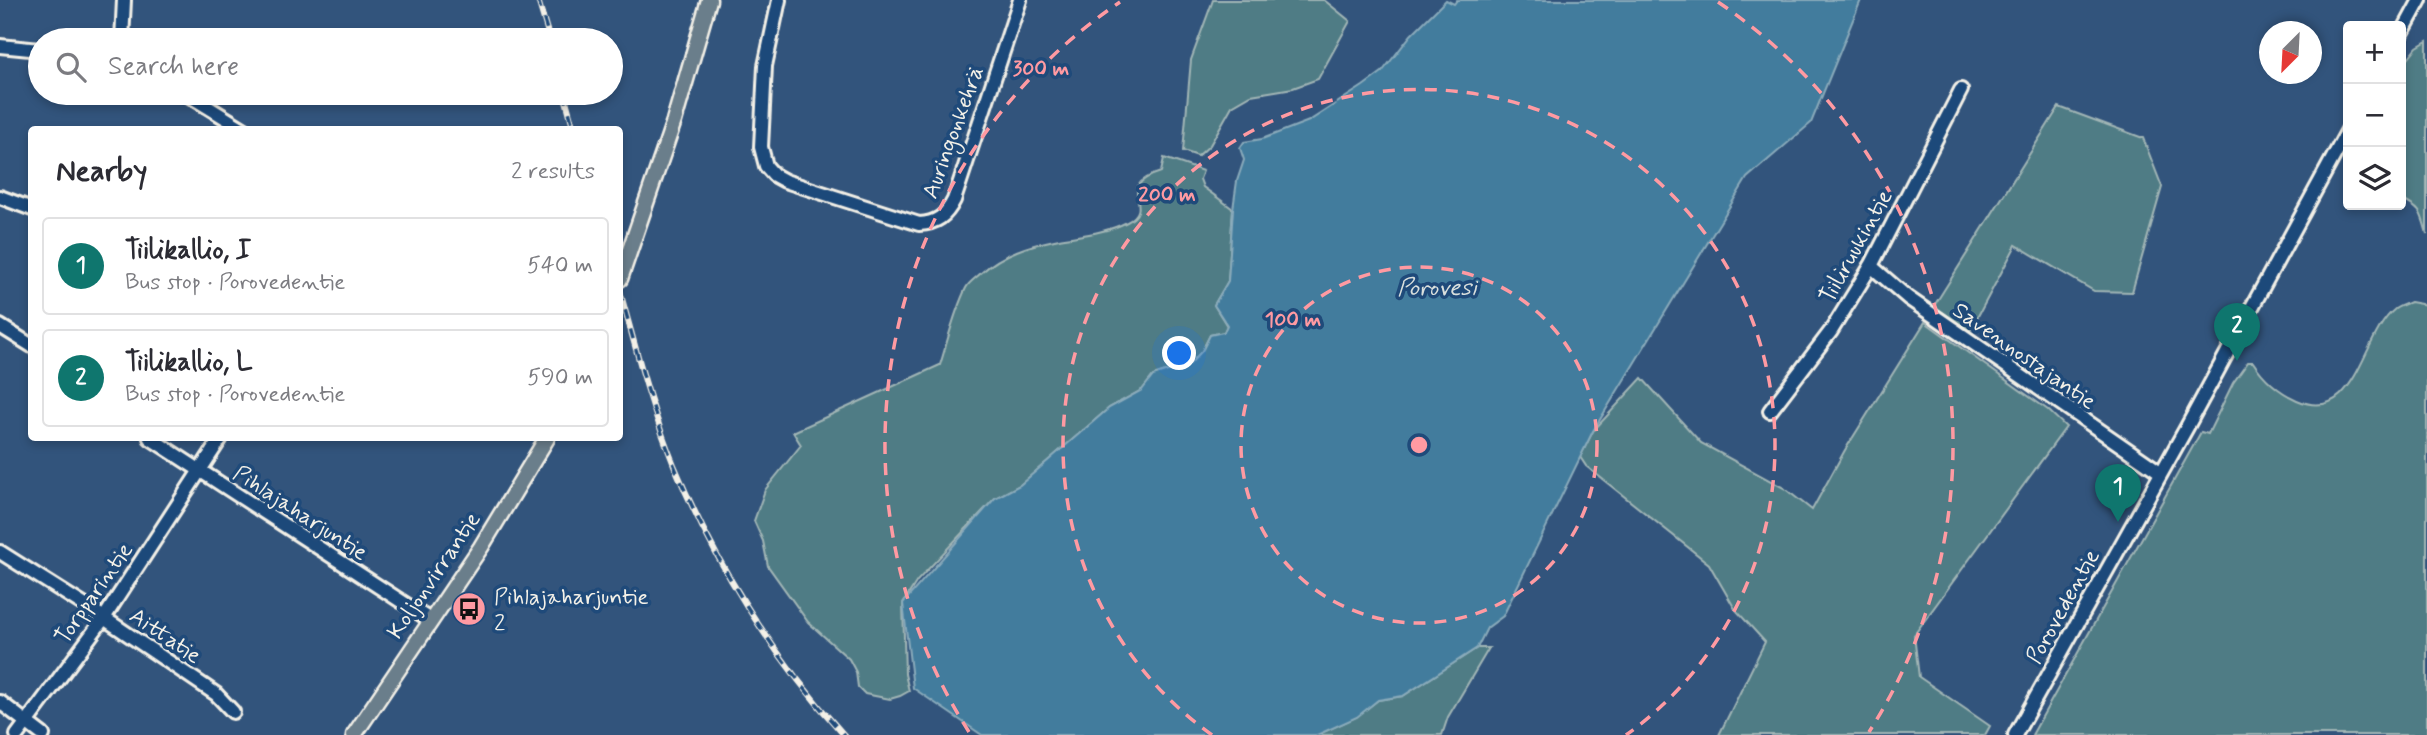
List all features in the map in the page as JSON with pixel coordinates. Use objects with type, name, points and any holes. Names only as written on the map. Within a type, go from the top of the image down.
[{"type":"main road","points":[[623,270],[674,121],[709,0]]},
{"type":"main road","name":"Koljonvirrantie","points":[[354,735],[481,547],[545,441]]},
{"type":"street","points":[[123,28],[124,0]]},
{"type":"street","name":"Auringonkehrä","points":[[779,0],[765,66],[761,147],[766,166],[774,175],[785,181],[919,224],[940,219],[954,200],[1020,0]]},
{"type":"street","points":[[2406,25],[2420,0]]},
{"type":"street","points":[[0,46],[28,49]]},
{"type":"street","name":"Tiiliruukintie","points":[[1770,411],[1831,331],[1871,266],[1961,90]]},
{"type":"street","points":[[203,105],[238,126]]},
{"type":"street","name":"Porovedentie","points":[[2015,735],[2343,139]]},
{"type":"street","points":[[0,197],[28,208]]},
{"type":"street","name":"Savennostajantie","points":[[1871,266],[1908,299],[2160,472]]},
{"type":"street","points":[[0,326],[28,344]]},
{"type":"street","name":"Pihlajaharjuntie","points":[[155,441],[430,620]]},
{"type":"street","name":"Torpparintie","points":[[17,735],[104,618],[219,441]]},
{"type":"street","name":"Aittatie","points":[[0,552],[216,694],[233,712]]},
{"type":"street","points":[[0,702],[43,735]]},
{"type":"green space","points":[[1213,0],[1324,0],[1350,21],[1318,79],[1293,88],[1251,95],[1232,106],[1210,145],[1198,156],[1183,151],[1191,60]]},
{"type":"green space","points":[[2427,41],[2427,234],[2420,212],[2406,202],[2406,61],[2417,47]]},
{"type":"green space","points":[[2059,107],[2143,138],[2162,187],[2132,292],[2094,291],[2016,245],[1970,331],[1934,306]]},
{"type":"green space","points":[[1164,158],[1203,171],[1200,179],[1203,187],[1233,209],[1228,281],[1214,305],[1227,326],[1224,332],[1210,335],[1202,351],[1190,364],[1153,376],[1142,390],[1109,408],[1020,485],[995,498],[917,581],[903,603],[905,674],[909,691],[890,699],[865,694],[858,687],[856,672],[849,659],[808,622],[768,566],[763,541],[754,521],[765,490],[801,445],[793,432],[940,365],[958,307],[971,282],[998,260],[1027,247],[1102,231],[1127,222],[1138,210],[1139,184],[1161,172]]},
{"type":"green space","points":[[2410,302],[2427,305],[2427,735],[2032,735],[2201,432],[2208,434],[2233,383],[2248,362],[2253,362],[2272,384],[2297,400],[2317,405],[2333,401],[2356,374],[2383,322],[2395,309]]},
{"type":"green space","points":[[1925,322],[2048,410],[2066,427],[1914,635],[1919,677],[1990,726],[1985,735],[1719,735],[1765,642],[1735,609],[1709,564],[1586,466],[1580,457],[1593,431],[1642,378],[1701,443],[1784,488],[1812,510],[1845,450]]},
{"type":"green space","points":[[1477,648],[1489,648],[1448,717],[1442,735],[1317,735],[1356,717],[1378,700],[1403,696]]},
{"type":"water","name":"Porovesi","points":[[1446,0],[1454,4],[1457,0],[1861,0],[1811,123],[1747,178],[1593,431],[1503,616],[1487,628],[1477,648],[1403,696],[1378,700],[1357,717],[1317,735],[982,735],[913,688],[903,603],[995,498],[1020,485],[1109,408],[1142,390],[1153,376],[1190,364],[1202,351],[1210,335],[1224,332],[1227,325],[1214,305],[1228,281],[1233,209],[1237,181],[1244,160],[1240,148],[1244,142],[1262,139],[1309,121],[1363,86],[1382,72],[1411,35]]},
{"type":"railway","points":[[538,0],[546,28]]},
{"type":"railway","points":[[567,105],[573,126]]},
{"type":"railway","points":[[623,302],[658,422],[674,465],[707,537],[770,641],[793,674],[844,735]]},
{"type":"place","name":"Tiilikallio, L","points":[[2237,361]]},
{"type":"place","name":"Tiilikallio, I","points":[[2118,522]]},
{"type":"place","name":"Pihlajaharjuntie 2","points":[[469,609]]}]
